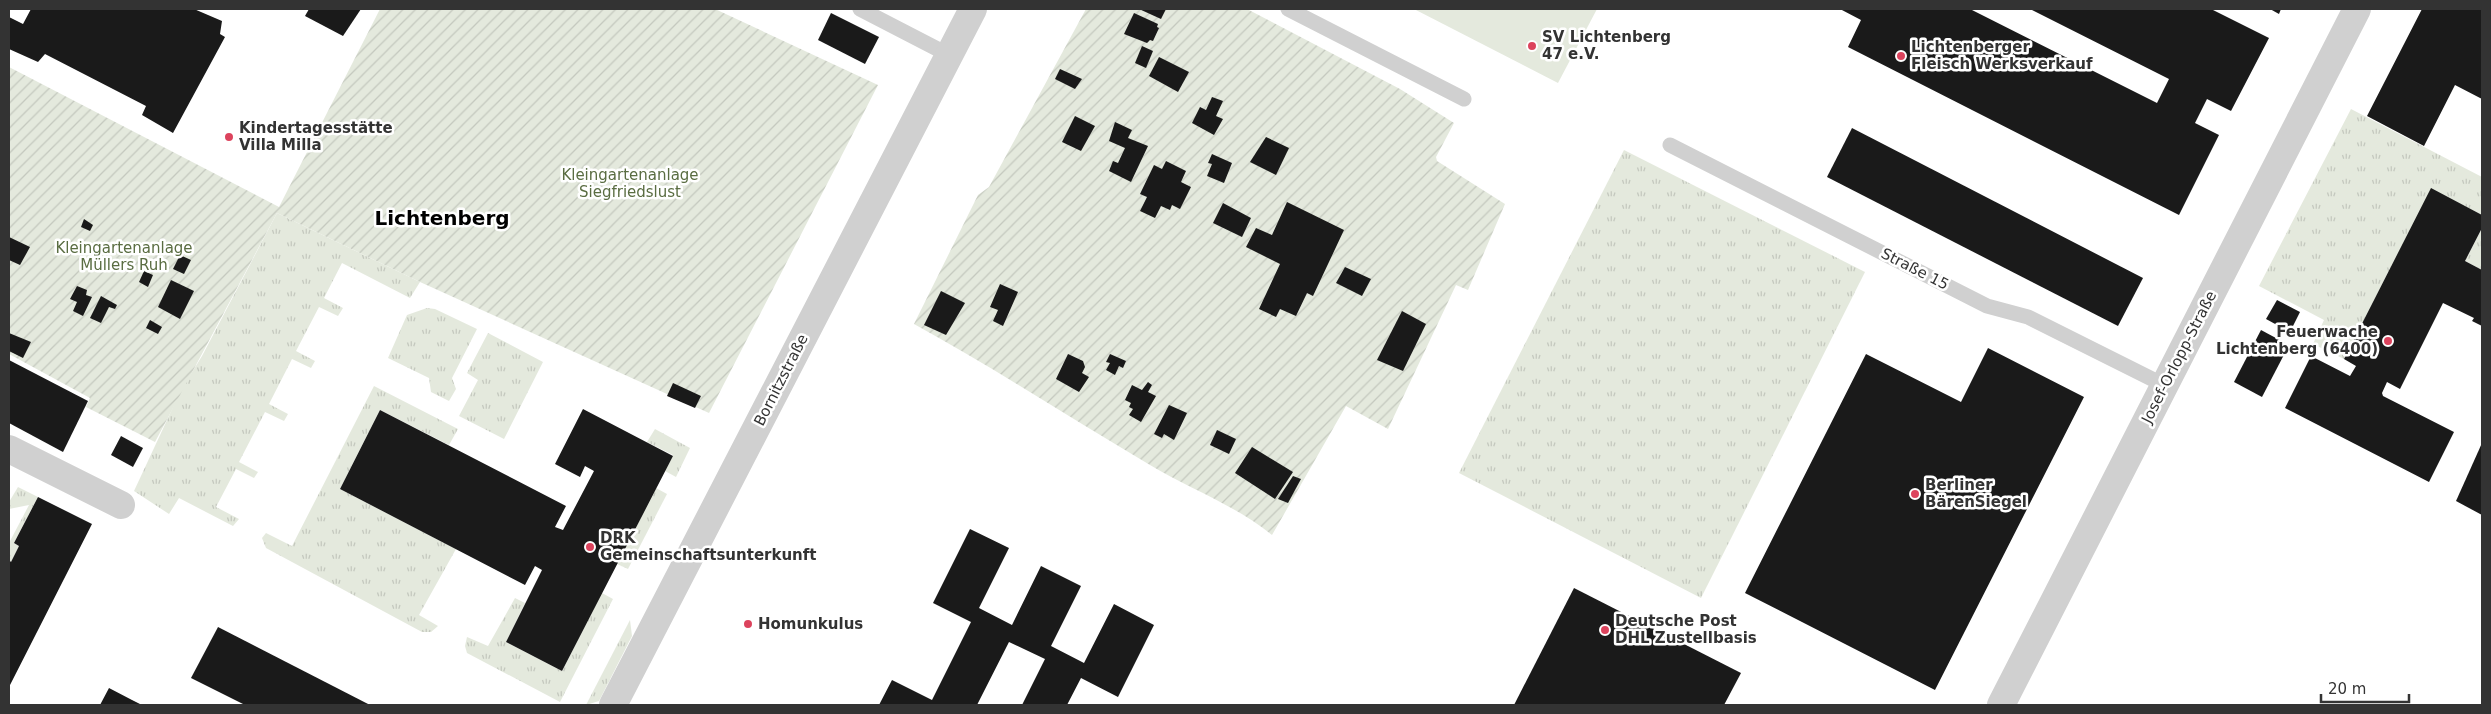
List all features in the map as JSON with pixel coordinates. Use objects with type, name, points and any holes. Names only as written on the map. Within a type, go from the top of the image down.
[{"type":"street","name":"Bornitzstraße","points":[[613,705],[973,9]]},
{"type":"street","name":"Josef-Orlopp-Straße","points":[[2001,705],[2357,9]]},
{"type":"street","points":[[9,449],[121,505]]},
{"type":"lane","points":[[860,9],[949,55]]},
{"type":"lane","points":[[1288,9],[1464,99]]},
{"type":"lane","name":"Straße 15","points":[[1670,145],[1987,306],[2028,317],[2164,385]]},
{"type":"green space","name":"Kleingartenanlage Siegfriedslust","points":[[380,9],[715,9],[878,85],[709,413],[420,282],[277,213],[155,442],[86,407],[90,398],[9,354],[9,67],[279,207]]},
{"type":"green space","points":[[1086,9],[1247,9],[1400,89],[1454,123],[1436,157],[1437,161],[1505,204],[1468,290],[1456,285],[1388,429],[1346,406],[1272,535],[1228,506],[1165,474],[914,324],[978,195],[989,187]]},
{"type":"green space","name":"SV Lichtenberg 47 e.V.","points":[[1414,9],[1597,9],[1558,83]]},
{"type":"green space","points":[[2351,109],[2482,177],[2482,215],[2431,189],[2344,359],[2313,344],[2324,320],[2259,286]]},
{"type":"green space","points":[[1624,150],[1865,272],[1701,598],[1459,473]]},
{"type":"green space","points":[[277,213],[420,282],[410,298],[342,263],[324,298],[343,308],[338,316],[319,307],[296,351],[315,361],[311,368],[292,359],[269,404],[288,414],[284,421],[265,412],[239,462],[258,472],[254,478],[236,469],[216,507],[239,519],[233,526],[179,498],[169,514],[134,491],[181,390],[202,356]]},
{"type":"green space","points":[[2482,228],[2482,270],[2465,261]]},
{"type":"green space","points":[[427,308],[435,309],[477,329],[452,378],[456,389],[449,401],[431,392],[429,378],[388,358],[407,315]]},
{"type":"green space","points":[[488,333],[543,362],[504,439],[459,416],[478,380],[467,373]]},
{"type":"green space","points":[[374,386],[458,429],[449,445],[380,410],[340,489],[456,549],[419,615],[438,626],[431,632],[422,632],[266,548],[262,538],[266,533],[292,546]]},
{"type":"green space","points":[[655,429],[690,448],[676,477],[665,471],[673,455],[647,442]]},
{"type":"green space","points":[[18,487],[38,497],[14,543],[19,546],[11,562],[9,560],[9,543],[29,505],[9,509],[9,502]]},
{"type":"green space","points":[[656,488],[667,494],[628,569],[617,564]]},
{"type":"green space","points":[[602,593],[613,599],[560,702],[467,653],[465,646],[467,637],[488,646],[515,598],[525,603],[506,642],[562,671]]},
{"type":"green space","points":[[630,620],[632,636],[599,701],[586,705]]},
{"type":"building","points":[[31,9],[194,9],[222,21],[220,34],[225,37],[173,133],[142,115],[146,106],[45,54],[38,62],[9,49],[9,17],[23,24]]},
{"type":"building","points":[[309,9],[361,9],[343,36],[305,16]]},
{"type":"building","points":[[1139,9],[1166,9],[1161,19]]},
{"type":"building","points":[[1840,9],[1970,9],[2157,103],[2169,79],[2030,9],[2211,9],[2269,38],[2231,111],[2207,99],[2195,123],[2219,135],[2179,215],[1848,47],[1861,20]]},
{"type":"building","points":[[2270,9],[2281,9],[2279,14]]},
{"type":"building","points":[[2422,9],[2482,9],[2482,99],[2455,85],[2424,146],[2367,116]]},
{"type":"building","points":[[831,13],[879,37],[865,64],[818,40]]},
{"type":"building","points":[[1134,13],[1158,24],[1157,27],[1159,28],[1153,41],[1150,40],[1147,43],[1124,34]]},
{"type":"building","points":[[1142,46],[1153,51],[1146,68],[1135,63]]},
{"type":"building","points":[[1159,57],[1189,72],[1178,92],[1149,76]]},
{"type":"building","points":[[1060,69],[1082,79],[1075,89],[1055,79]]},
{"type":"building","points":[[1212,97],[1223,101],[1216,116],[1223,119],[1214,135],[1192,123],[1200,107],[1206,110]]},
{"type":"building","points":[[1075,116],[1095,126],[1081,151],[1062,142]]},
{"type":"building","points":[[1115,122],[1132,130],[1128,138],[1148,146],[1131,182],[1109,171],[1113,161],[1118,163],[1125,148],[1109,141]]},
{"type":"building","points":[[1852,128],[2143,278],[2118,326],[1827,177]]},
{"type":"building","points":[[1266,137],[1289,148],[1276,175],[1250,162]]},
{"type":"building","points":[[1212,154],[1232,163],[1224,183],[1207,176],[1212,164],[1208,163]]},
{"type":"building","points":[[1166,161],[1186,171],[1181,182],[1191,187],[1180,209],[1172,205],[1170,210],[1161,206],[1155,218],[1140,211],[1147,197],[1140,194],[1154,165],[1162,169]]},
{"type":"building","name":"Feuerwache Lichtenberg (6400)","points":[[2431,188],[2482,215],[2482,228],[2465,261],[2482,270],[2482,326],[2472,321],[2474,318],[2443,303],[2400,389],[2387,382],[2382,393],[2383,396],[2454,432],[2429,482],[2285,408],[2311,356],[2350,376],[2356,366],[2344,359]]},
{"type":"building","points":[[1287,202],[1344,230],[1313,296],[1307,293],[1296,316],[1280,309],[1276,317],[1259,309],[1280,264],[1246,247],[1256,228],[1272,235]]},
{"type":"building","points":[[1223,203],[1251,218],[1242,237],[1213,223]]},
{"type":"building","points":[[84,219],[93,225],[90,231],[81,227]]},
{"type":"building","points":[[9,237],[30,247],[20,265],[9,260]]},
{"type":"building","points":[[180,255],[191,260],[184,274],[173,269]]},
{"type":"building","points":[[1345,267],[1371,279],[1362,296],[1336,283]]},
{"type":"building","points":[[144,271],[153,275],[148,287],[139,282]]},
{"type":"building","points":[[171,280],[194,291],[180,319],[158,307]]},
{"type":"building","points":[[1000,284],[1018,292],[1003,326],[993,321],[998,310],[990,307]]},
{"type":"building","points":[[77,286],[87,290],[86,295],[92,297],[83,316],[73,311],[77,302],[70,299]]},
{"type":"building","points":[[941,291],[965,303],[946,335],[924,325]]},
{"type":"building","points":[[101,296],[117,305],[115,309],[109,307],[101,323],[90,318]]},
{"type":"building","points":[[2277,300],[2300,312],[2290,332],[2266,319]]},
{"type":"building","points":[[1402,311],[1426,324],[1403,371],[1377,360]]},
{"type":"building","points":[[150,320],[162,327],[158,334],[146,328]]},
{"type":"building","points":[[2261,330],[2289,345],[2262,397],[2234,382]]},
{"type":"building","points":[[9,333],[31,342],[23,358],[9,351]]},
{"type":"building","name":"Berliner BärenSiegel","points":[[1988,348],[2084,397],[1935,690],[1745,593],[1866,354],[1961,402]]},
{"type":"building","points":[[1068,354],[1083,361],[1085,367],[1082,373],[1089,377],[1079,392],[1056,379]]},
{"type":"building","points":[[1110,354],[1126,361],[1123,368],[1119,366],[1115,375],[1106,370],[1110,363],[1106,362]]},
{"type":"building","points":[[9,360],[88,401],[63,452],[9,423]]},
{"type":"building","points":[[1148,382],[1152,385],[1148,392],[1156,396],[1141,422],[1129,415],[1133,409],[1129,407],[1131,403],[1125,400],[1132,385],[1142,390]]},
{"type":"building","points":[[673,383],[701,396],[695,408],[667,396]]},
{"type":"building","points":[[1169,405],[1187,413],[1174,440],[1164,434],[1162,438],[1154,434]]},
{"type":"building","points":[[583,409],[673,456],[562,671],[506,642],[542,570],[535,566],[525,585],[340,489],[380,410],[566,506],[555,527],[563,530],[594,471],[585,466],[580,477],[555,464]]},
{"type":"building","points":[[1217,430],[1236,439],[1229,454],[1210,445]]},
{"type":"building","points":[[121,436],[143,448],[133,467],[111,455]]},
{"type":"building","points":[[2482,443],[2482,515],[2456,501]]},
{"type":"building","points":[[1252,447],[1293,472],[1275,499],[1235,473]]},
{"type":"building","points":[[1293,476],[1301,479],[1288,503],[1278,499]]},
{"type":"building","points":[[38,497],[92,524],[9,687],[9,560],[11,562],[19,546],[14,543]]},
{"type":"building","points":[[970,529],[1009,548],[979,608],[1012,625],[1041,566],[1081,586],[1051,646],[1084,663],[1114,604],[1154,625],[1118,697],[1081,678],[1067,705],[1022,705],[1045,659],[1009,642],[977,705],[879,705],[892,680],[932,700],[971,622],[933,603]]},
{"type":"building","name":"Deutsche Post DHL Zustellbasis","points":[[1574,588],[1741,673],[1724,705],[1514,705]]},
{"type":"building","points":[[218,627],[370,705],[245,705],[191,678]]},
{"type":"building","points":[[109,688],[132,700],[142,705],[100,705]]},
{"type":"place","name":"SV Lichtenberg 47 e.V.","points":[[1532,46]]},
{"type":"place","name":"Lichtenberger Fleisch Werksverkauf","points":[[1901,56]]},
{"type":"place","name":"Kindertagesstätte Villa Milla","points":[[229,137]]},
{"type":"place","name":"Feuerwache Lichtenberg (6400)","points":[[2388,341]]},
{"type":"place","name":"Berliner BärenSiegel","points":[[1915,494]]},
{"type":"place","name":"DRK Gemeinschaftsunterkunft","points":[[590,547]]},
{"type":"place","name":"Homunkulus","points":[[748,624]]},
{"type":"place","name":"Deutsche Post DHL Zustellbasis","points":[[1605,630]]},
{"type":"district","name":"Lichtenberg","points":[[442,218]]},
{"type":"park label","name":"Kleingartenanlage Müllers Ruh","points":[[124,256]]}]
